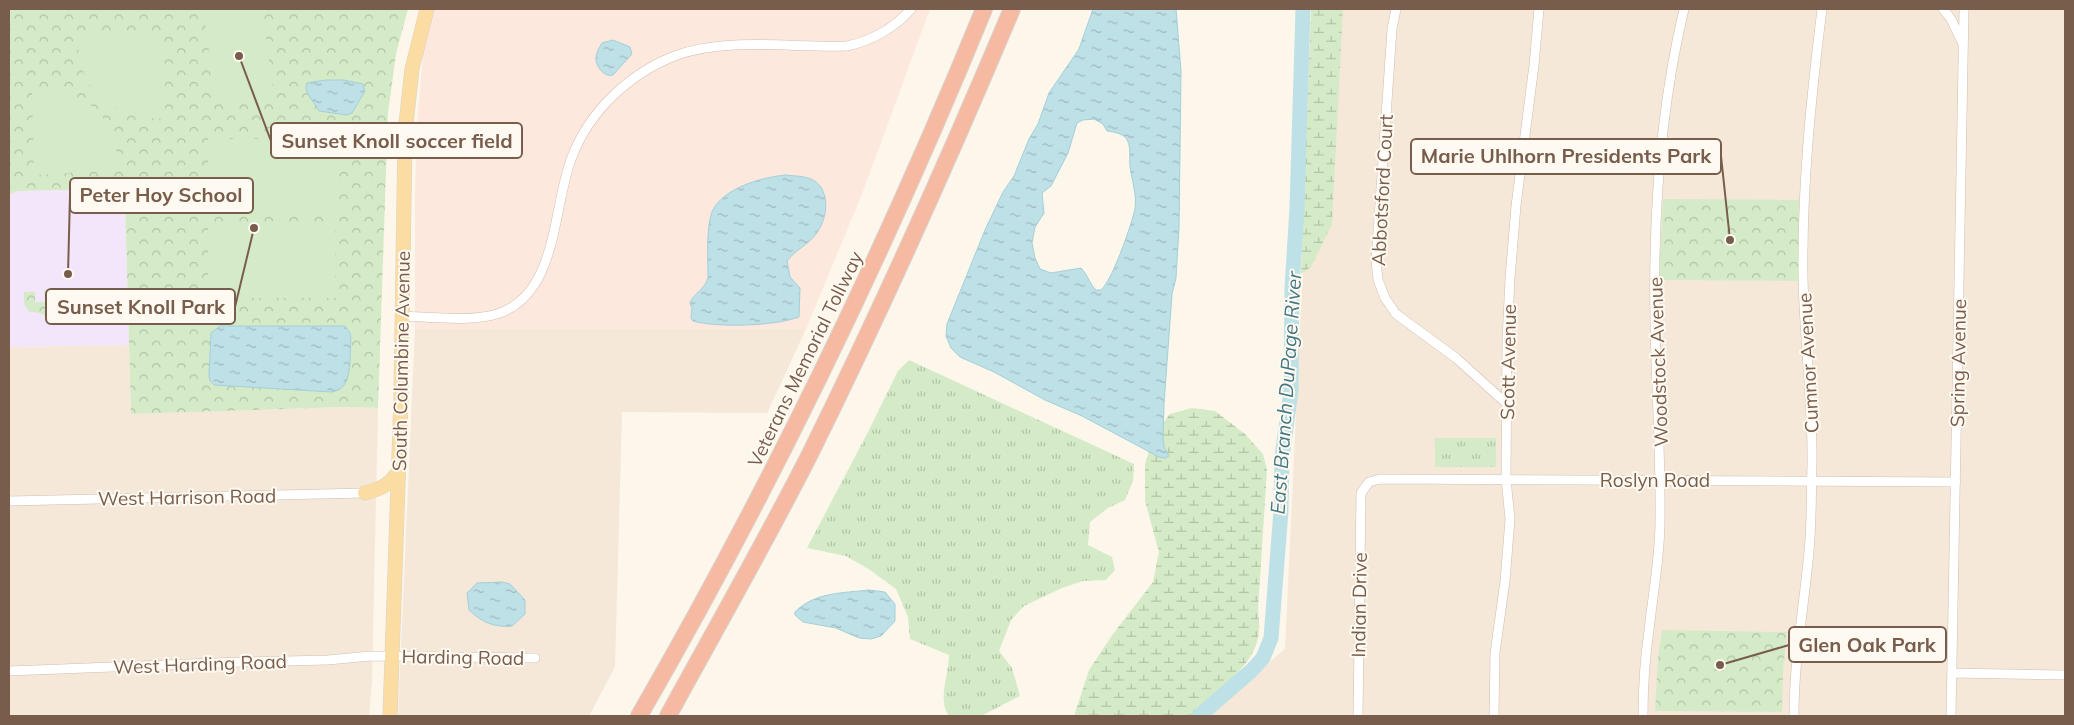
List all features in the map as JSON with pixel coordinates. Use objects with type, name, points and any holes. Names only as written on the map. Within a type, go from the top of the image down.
[{"type":"highway","name":"Veterans Memorial Tollway","points":[[640,716],[739,537],[848,317],[885,240],[984,9]]},
{"type":"highway","points":[[668,716],[760,549],[860,351],[908,248],[1012,9]]},
{"type":"main road","name":"South Columbine Avenue","points":[[390,716],[403,316],[405,133],[412,69],[427,9]]},
{"type":"main road","points":[[365,493],[385,486],[393,480],[398,472]]},
{"type":"main road","points":[[365,493],[385,499],[396,509]]},
{"type":"street","points":[[403,316],[484,316],[498,314],[512,307],[534,287],[546,261],[571,158],[584,133],[611,97],[651,67],[678,55],[714,46],[847,46],[860,43],[880,34],[900,20],[911,9]]},
{"type":"street","name":"Abbotsford Court","points":[[1396,9],[1392,29],[1376,261],[1378,280],[1385,298],[1396,314],[1456,358],[1507,404]]},
{"type":"street","name":"Scott Avenue","points":[[1494,716],[1495,653],[1505,581],[1510,519],[1506,479],[1507,341],[1515,215],[1534,65],[1539,9]]},
{"type":"street","name":"Woodstock Avenue","points":[[1643,716],[1646,653],[1658,562],[1660,522],[1661,445],[1655,318],[1658,194],[1668,95],[1684,9]]},
{"type":"street","name":"Cumnor Avenue","points":[[1794,716],[1798,630],[1809,550],[1812,481],[1803,234],[1810,114],[1822,9]]},
{"type":"street","points":[[1943,9],[1951,19],[1964,45]]},
{"type":"street","name":"Spring Avenue","points":[[1951,716],[1964,9]]},
{"type":"street","name":"Roslyn Road","points":[[1361,493],[1369,482],[1380,479],[1956,482]]},
{"type":"street","name":"West Harrison Road","points":[[9,502],[365,493]]},
{"type":"street","name":"Indian Drive","points":[[1358,716],[1361,493]]},
{"type":"street","name":"Harding Road","points":[[392,656],[535,658]]},
{"type":"street","name":"West Harding Road","points":[[9,671],[392,656]]},
{"type":"street","points":[[1952,674],[2065,675]]},
{"type":"shaded area","points":[[433,9],[930,9],[862,194],[806,329],[415,329],[417,123],[425,33]]},
{"type":"shaded area","points":[[1315,9],[2065,9],[2065,716],[1206,716],[1285,649]]},
{"type":"shaded area","points":[[113,189],[120,201],[125,203],[129,345],[9,347],[9,195],[16,191]]},
{"type":"shaded area","points":[[415,329],[806,329],[767,413],[622,412],[615,667],[589,716],[398,716]]},
{"type":"shaded area","points":[[129,345],[131,414],[347,407],[378,408],[372,680],[369,716],[9,716],[9,347]]},
{"type":"green space","points":[[9,9],[408,9],[396,54],[388,113],[378,408],[347,407],[131,414],[125,203],[117,197],[113,189],[17,191],[9,195]]},
{"type":"green space","points":[[262,9],[274,96],[217,104],[204,15]]},
{"type":"green space","points":[[1311,9],[1343,9],[1332,224],[1311,267],[1301,274]]},
{"type":"green space","points":[[158,32],[164,38],[165,119],[145,117],[113,107],[91,87],[84,73],[79,55],[77,35]]},
{"type":"green space","points":[[32,88],[68,94],[83,100],[95,108],[104,119],[111,133],[119,169],[40,175],[34,170]]},
{"type":"green space","points":[[208,139],[337,139],[337,215],[208,215]]},
{"type":"green space","points":[[1663,199],[1799,200],[1798,281],[1659,280]]},
{"type":"green space","points":[[208,222],[335,223],[335,298],[208,298]]},
{"type":"green space","points":[[44,290],[57,290],[64,299],[65,313],[56,319],[36,312],[29,312],[24,304],[24,292],[35,292],[35,302],[45,302]]},
{"type":"green space","points":[[909,360],[1134,464],[1133,481],[1125,500],[1108,508],[1090,522],[1088,545],[1112,557],[1115,570],[1106,580],[1083,581],[1062,588],[1024,606],[1011,620],[999,651],[1012,668],[1020,696],[981,716],[949,716],[944,702],[944,687],[949,655],[910,639],[908,617],[896,589],[870,570],[846,556],[807,548],[898,371]]},
{"type":"green space","points":[[1192,408],[1215,411],[1245,434],[1263,454],[1267,470],[1257,642],[1248,661],[1233,678],[1190,716],[1074,716],[1089,670],[1113,634],[1153,582],[1159,552],[1145,501],[1145,464],[1154,435],[1170,414]]},
{"type":"green space","points":[[1435,438],[1496,438],[1496,467],[1435,467]]},
{"type":"green space","points":[[1662,630],[1787,632],[1782,712],[1655,711],[1658,658]]},
{"type":"water","points":[[1093,9],[1176,9],[1181,71],[1179,228],[1164,404],[1163,438],[1164,447],[1169,456],[1165,458],[1159,457],[1082,416],[1045,400],[994,372],[960,357],[951,348],[946,336],[947,324],[985,230],[1003,192],[1014,176],[1029,139],[1038,124],[1049,93],[1079,49]],"holes":[[[1094,119],[1103,124],[1107,131],[1125,137],[1129,143],[1135,209],[1121,252],[1111,275],[1101,290],[1096,290],[1081,268],[1051,273],[1040,269],[1035,258],[1032,243],[1035,227],[1044,213],[1042,193],[1051,186],[1068,153],[1077,123],[1083,120]]]},
{"type":"water","points":[[613,40],[630,47],[632,54],[613,75],[607,75],[599,68],[596,56],[602,43]]},
{"type":"water","points":[[344,80],[363,84],[365,91],[352,113],[347,115],[319,111],[309,96],[306,87],[307,83]]},
{"type":"water","points":[[786,175],[813,180],[823,191],[826,206],[823,221],[813,238],[787,261],[790,277],[800,288],[799,317],[776,322],[746,325],[717,325],[693,321],[690,303],[708,278],[709,226],[712,212],[717,204],[725,196],[744,185],[766,178]]},
{"type":"water","points":[[220,326],[345,326],[350,333],[351,340],[347,379],[339,390],[332,392],[214,385],[210,381],[209,376],[211,333]]},
{"type":"water","points":[[502,582],[510,584],[525,600],[525,614],[512,626],[500,626],[489,623],[478,618],[469,610],[467,593],[477,583]]},
{"type":"water","points":[[869,590],[885,592],[895,604],[895,621],[881,636],[871,639],[859,638],[836,628],[803,622],[795,615],[795,612],[803,605],[820,597]]},
{"type":"waterway","name":"East Branch DuPage River","points":[[1199,716],[1251,671],[1263,658],[1271,638],[1281,511],[1282,457],[1291,391],[1292,288],[1297,208],[1303,9]]},
{"type":"place","name":"Sunset Knoll soccer field","points":[[239,56]]},
{"type":"place","name":"Sunset Knoll Park","points":[[254,228]]},
{"type":"place","name":"Marie Uhlhorn Presidents Park","points":[[1730,240]]},
{"type":"place","name":"Peter Hoy School","points":[[68,274]]},
{"type":"place","name":"Glen Oak Park","points":[[1720,665]]}]
